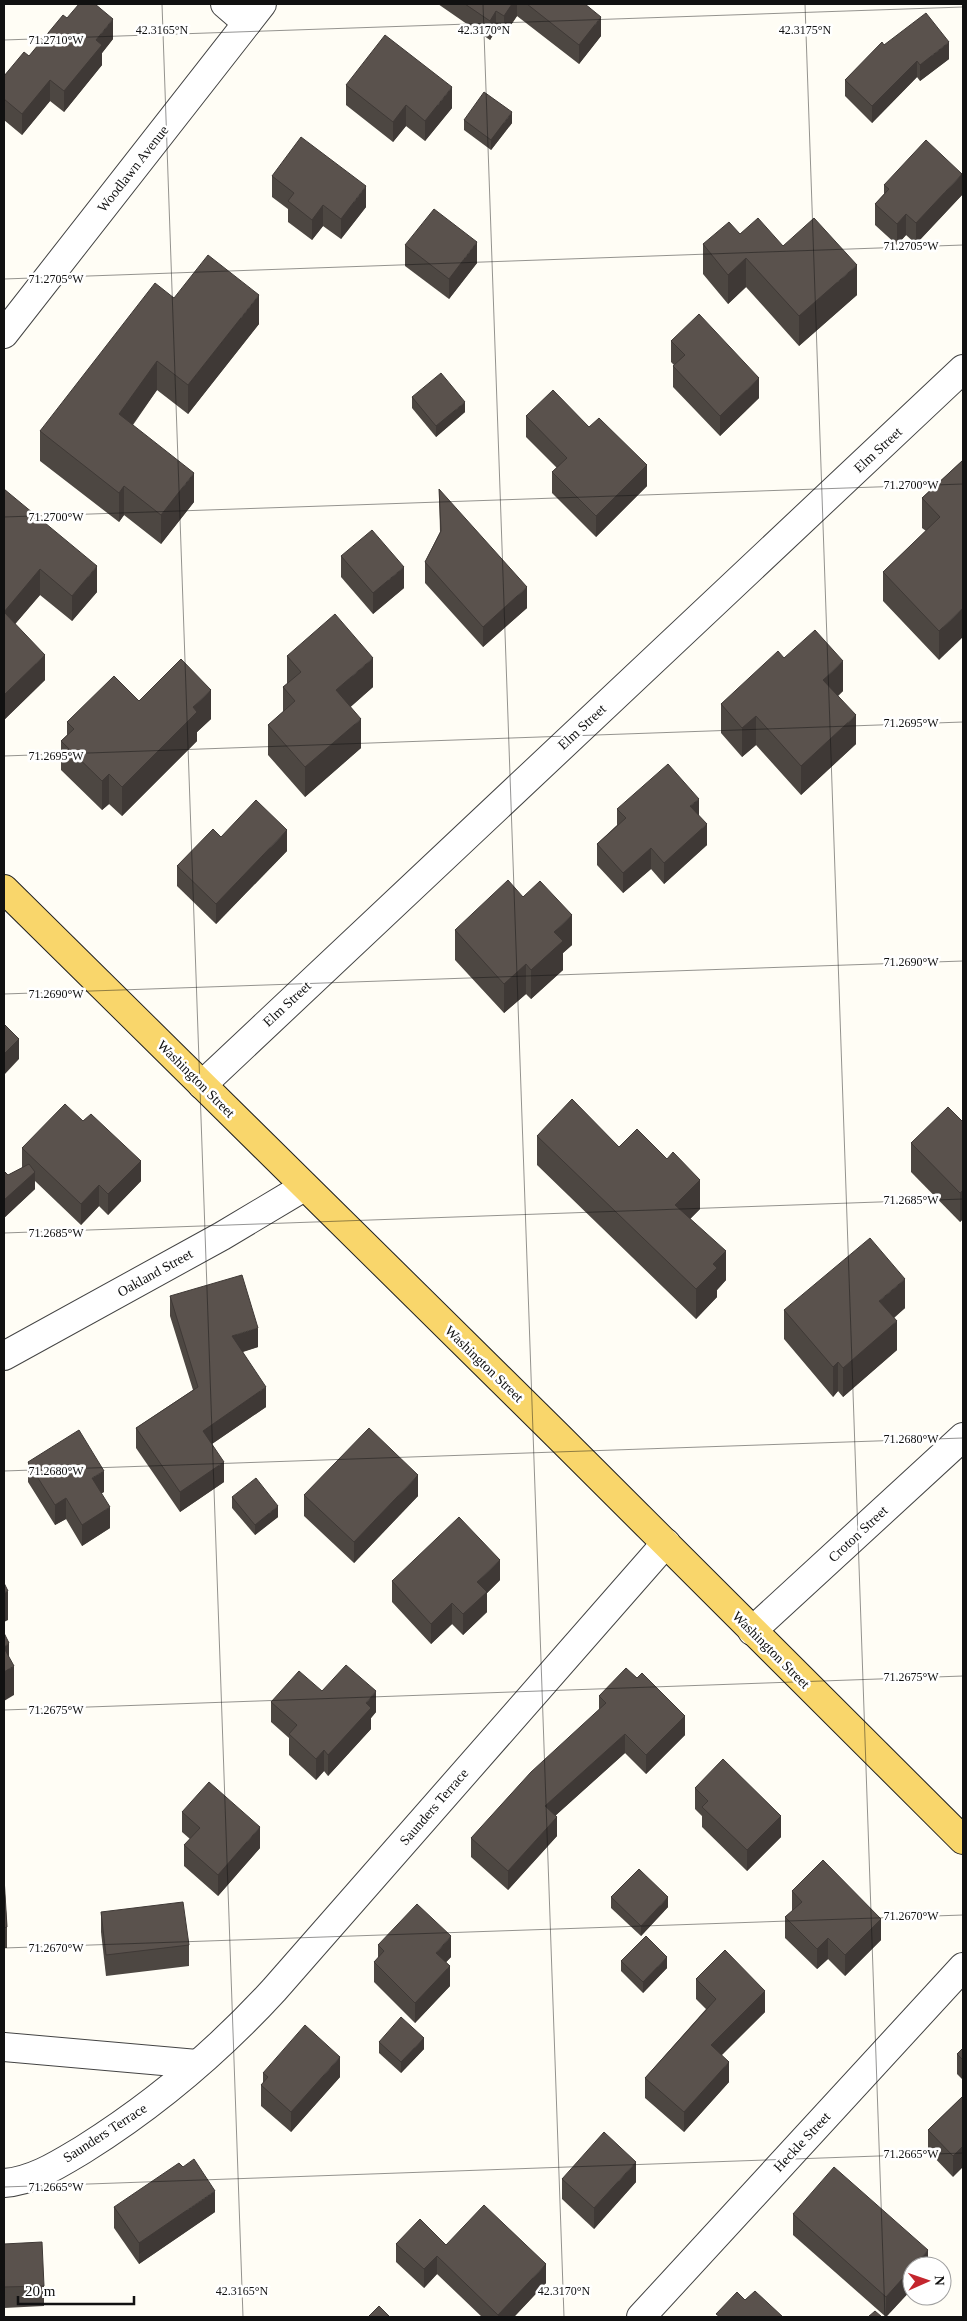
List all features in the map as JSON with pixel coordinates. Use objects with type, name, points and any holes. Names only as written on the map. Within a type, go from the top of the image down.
[{"type":"main road","name":"Washington Street","points":[[4,889],[963,1840]]},
{"type":"street","points":[[225,4],[254,13]]},
{"type":"street","name":"Woodlawn Avenue","points":[[4,334],[254,13]]},
{"type":"street","name":"Elm Street","points":[[202,1085],[963,369]]},
{"type":"street","name":"Oakland Street","points":[[4,1356],[222,1236],[304,1187]]},
{"type":"street","name":"Croton Street","points":[[752,1631],[963,1437]]},
{"type":"street","name":"Saunders Terrace","points":[[4,2183],[28,2178],[70,2157],[136,2114],[197,2064],[243,2022],[274,1990],[666,1544]]},
{"type":"street","name":"Heckle Street","points":[[641,2317],[963,1967]]},
{"type":"street","points":[[4,2046],[197,2064]]},
{"type":"building","points":[[79,4],[95,4],[113,19],[96,40],[102,45],[64,91],[50,80],[22,114],[4,99],[4,76],[24,52],[29,56],[63,15],[67,18]]},
{"type":"building","points":[[465,4],[512,4],[504,16],[496,11],[490,21]]},
{"type":"building","points":[[527,4],[585,4],[601,17],[579,45]]},
{"type":"building","points":[[926,13],[949,42],[920,65],[917,61],[872,106],[845,80],[882,42],[884,45]]},
{"type":"building","points":[[385,35],[452,87],[425,121],[406,105],[393,122],[346,85]]},
{"type":"building","points":[[484,92],[512,112],[491,140],[464,120]]},
{"type":"building","points":[[301,137],[366,186],[341,219],[323,205],[312,220],[288,201],[294,193],[272,176]]},
{"type":"building","points":[[926,140],[962,174],[916,223],[906,214],[897,224],[875,204],[889,189],[884,185]]},
{"type":"building","points":[[434,209],[477,242],[449,279],[405,245]]},
{"type":"building","points":[[758,218],[783,246],[814,218],[857,265],[799,316],[746,258],[728,275],[703,244],[729,222],[740,234]]},
{"type":"building","points":[[208,255],[259,295],[188,385],[157,361],[119,414],[194,473],[161,515],[124,486],[119,493],[40,431],[155,283],[174,298]]},
{"type":"building","points":[[699,314],[759,378],[720,416],[673,366],[685,355],[671,341]]},
{"type":"building","points":[[441,373],[465,402],[436,426],[412,397]]},
{"type":"building","points":[[553,390],[589,427],[599,418],[647,465],[596,516],[552,472],[567,458],[526,416]]},
{"type":"building","points":[[963,460],[963,608],[939,631],[883,572],[940,517],[922,498]]},
{"type":"building","points":[[4,489],[97,566],[72,596],[40,569],[4,612]]},
{"type":"building","points":[[439,489],[527,587],[483,627],[425,562],[441,531]]},
{"type":"building","points":[[372,530],[404,567],[373,593],[341,556]]},
{"type":"building","points":[[4,612],[45,655],[4,695]]},
{"type":"building","points":[[335,614],[373,658],[336,690],[361,719],[305,767],[268,725],[295,701],[283,687],[301,672],[287,656]]},
{"type":"building","points":[[815,630],[843,661],[823,680],[856,715],[801,766],[756,716],[742,728],[721,704],[778,651],[784,658]]},
{"type":"building","points":[[181,659],[211,690],[193,707],[197,712],[122,787],[109,774],[102,781],[61,741],[74,729],[67,722],[114,676],[139,701]]},
{"type":"building","points":[[668,764],[699,799],[690,806],[707,824],[664,863],[651,848],[623,873],[597,844],[626,818],[617,809]]},
{"type":"building","points":[[256,800],[287,830],[216,904],[177,866],[213,829],[221,837]]},
{"type":"building","points":[[508,880],[523,897],[540,881],[572,915],[554,932],[563,941],[531,970],[526,964],[504,984],[455,930]]},
{"type":"building","points":[[4,1024],[19,1039],[4,1054]]},
{"type":"building","points":[[572,1099],[619,1147],[637,1129],[667,1159],[673,1152],[700,1180],[675,1205],[726,1251],[713,1264],[717,1268],[696,1289],[537,1136]]},
{"type":"building","points":[[65,1104],[83,1121],[91,1114],[141,1161],[108,1194],[99,1185],[81,1204],[22,1148]]},
{"type":"building","points":[[948,1107],[963,1122],[963,1190],[960,1193],[911,1143]]},
{"type":"building","points":[[29,1164],[35,1172],[4,1200],[4,1171],[8,1175]]},
{"type":"building","points":[[870,1238],[905,1279],[879,1301],[897,1321],[843,1368],[838,1362],[833,1367],[784,1310]]},
{"type":"building","points":[[242,1275],[258,1328],[232,1336],[266,1387],[203,1431],[224,1462],[180,1492],[136,1428],[198,1387],[170,1296]]},
{"type":"building","points":[[369,1428],[418,1475],[354,1542],[304,1495]]},
{"type":"building","points":[[79,1430],[104,1471],[92,1478],[110,1507],[82,1525],[66,1498],[55,1505],[28,1462]]},
{"type":"building","points":[[256,1478],[278,1506],[255,1525],[232,1497]]},
{"type":"building","points":[[459,1517],[500,1560],[477,1582],[487,1592],[463,1614],[452,1603],[431,1624],[392,1581]]},
{"type":"building","points":[[4,1583],[8,1591],[4,1593]]},
{"type":"building","points":[[4,1633],[9,1643],[4,1647]]},
{"type":"building","points":[[4,1648],[14,1666],[4,1672]]},
{"type":"building","points":[[346,1665],[376,1691],[366,1703],[371,1708],[328,1755],[324,1750],[316,1759],[289,1734],[297,1725],[271,1702],[299,1671],[322,1691]]},
{"type":"building","points":[[626,1668],[637,1678],[642,1673],[685,1716],[646,1755],[625,1734],[545,1806],[557,1817],[508,1871],[471,1838],[531,1772],[606,1703],[599,1696]]},
{"type":"building","points":[[723,1759],[781,1816],[747,1850],[702,1807],[708,1801],[695,1788]]},
{"type":"building","points":[[209,1782],[260,1827],[218,1875],[184,1845],[200,1828],[182,1812]]},
{"type":"building","points":[[823,1860],[881,1919],[845,1955],[828,1938],[817,1949],[785,1917],[802,1902],[792,1891]]},
{"type":"building","points":[[639,1869],[668,1897],[641,1926],[611,1897]]},
{"type":"building","points":[[4,1877],[7,1927],[4,1928]]},
{"type":"building","points":[[183,1902],[189,1945],[106,1955],[101,1912]]},
{"type":"building","points":[[417,1904],[451,1936],[436,1953],[450,1966],[415,2003],[374,1962],[384,1951],[378,1945]]},
{"type":"building","points":[[646,1936],[667,1957],[643,1982],[621,1961]]},
{"type":"building","points":[[725,1950],[765,1991],[711,2045],[729,2062],[684,2112],[645,2078],[716,1999],[696,1979]]},
{"type":"building","points":[[401,2017],[424,2038],[401,2062],[379,2042]]},
{"type":"building","points":[[305,2025],[340,2057],[291,2112],[261,2085],[268,2077],[263,2073]]},
{"type":"building","points":[[963,2048],[963,2060],[957,2054]]},
{"type":"building","points":[[963,2096],[963,2146],[953,2156],[928,2130]]},
{"type":"building","points":[[604,2132],[636,2162],[594,2208],[562,2179]]},
{"type":"building","points":[[194,2159],[215,2191],[139,2243],[114,2207],[179,2163],[183,2167]]},
{"type":"building","points":[[834,2167],[928,2250],[923,2256],[902,2256],[902,2279],[886,2297],[793,2214]]},
{"type":"building","points":[[484,2205],[546,2264],[498,2315],[437,2256],[424,2269],[396,2244],[420,2219],[446,2245]]},
{"type":"building","points":[[42,2242],[44,2286],[4,2287],[4,2244]]},
{"type":"building","points":[[755,2291],[783,2317],[720,2317],[716,2314],[737,2292],[745,2300]]},
{"type":"building","points":[[379,2306],[390,2317],[368,2317]]},
{"type":"building","points":[[875,2311],[882,2317],[868,2317]]}]
